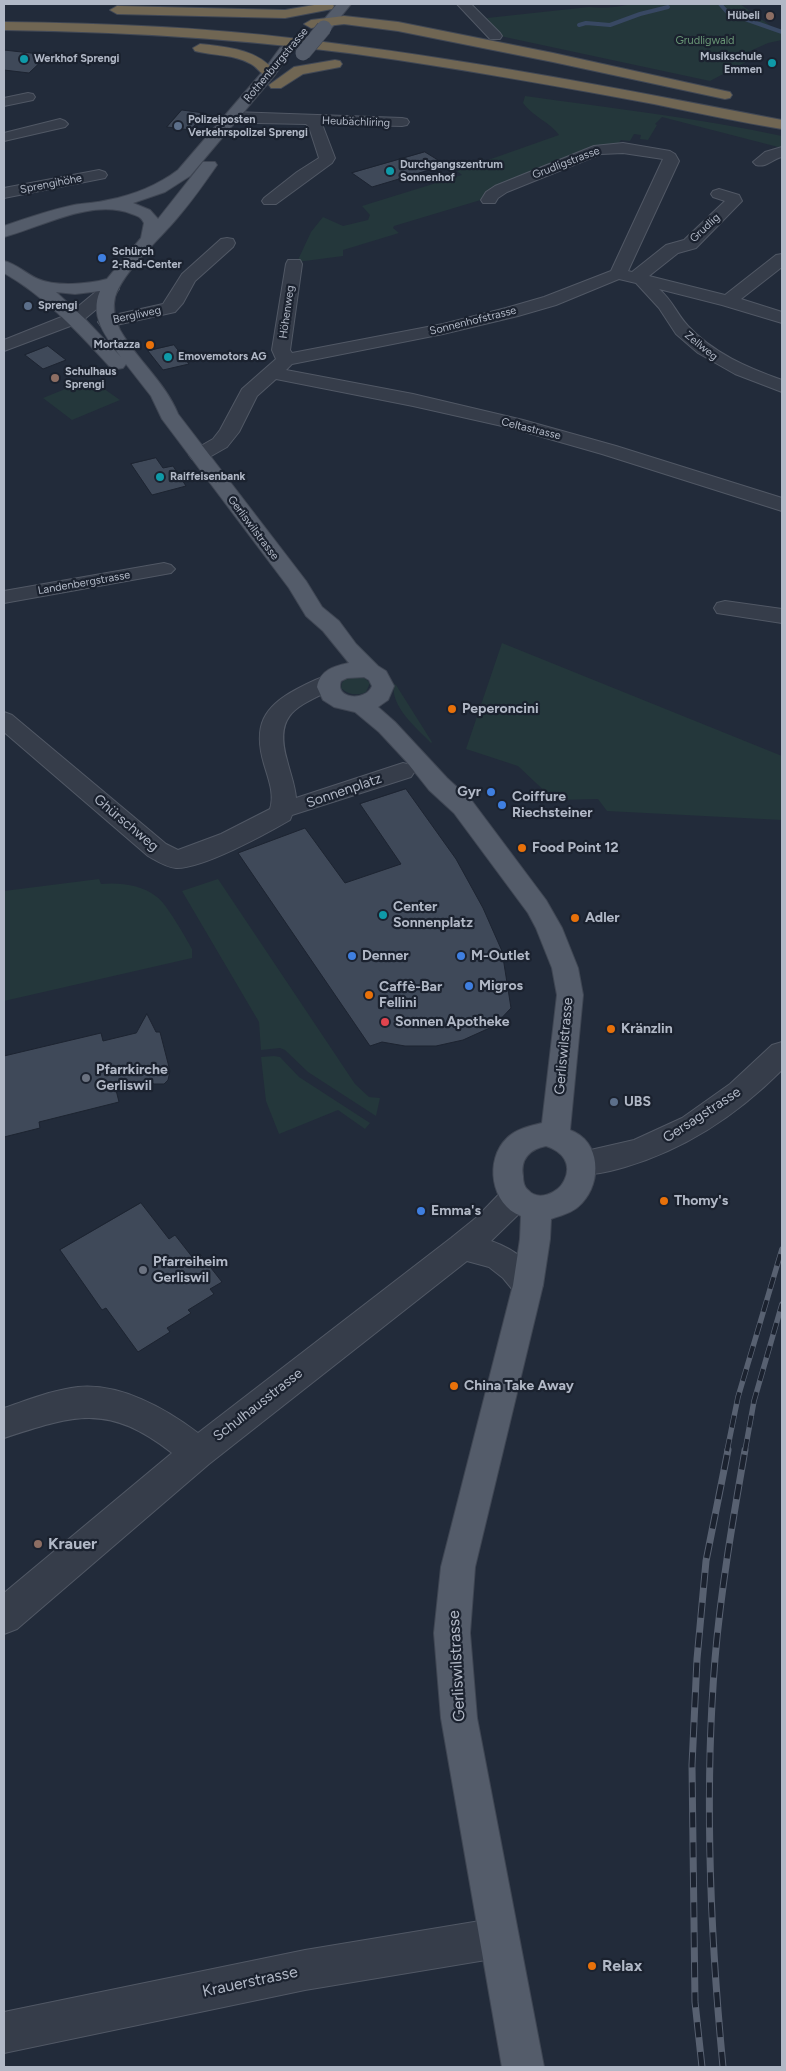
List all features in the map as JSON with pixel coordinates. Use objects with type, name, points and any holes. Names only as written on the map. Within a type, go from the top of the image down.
[{"type":"highway","points":[[344,4],[356,17],[384,25]]},
{"type":"highway","points":[[108,10],[285,14],[307,11],[328,5]]},
{"type":"highway","points":[[285,14],[321,24],[348,21],[384,25],[584,63],[740,98]]},
{"type":"highway","points":[[4,17],[190,23],[316,34],[487,59],[782,114]]},
{"type":"highway","points":[[4,26],[104,27],[183,31],[310,42],[472,66],[782,125]]},
{"type":"highway","points":[[4,32],[168,45]]},
{"type":"highway","points":[[185,47],[220,51],[250,58],[262,64],[273,79],[299,70],[335,64]]},
{"type":"highway","points":[[295,52],[335,64],[350,66]]},
{"type":"highway","points":[[463,80],[654,108],[782,130]]},
{"type":"main road","name":"Rothenburgstrasse","points":[[113,285],[150,237],[173,213],[241,117],[295,52],[321,24],[344,4]]},
{"type":"main road","name":"Rothenburgstrasse","points":[[321,24],[328,5]]},
{"type":"main road","name":"Rothenburgstrasse","points":[[102,206],[144,196],[173,182],[190,168],[241,117]]},
{"type":"main road","points":[[4,232],[42,218],[102,206],[128,207],[147,215],[152,220],[150,237]]},
{"type":"main road","points":[[4,266],[35,284],[75,318],[145,395],[169,416]]},
{"type":"main road","points":[[35,284],[77,290],[113,285],[105,309],[107,322]]},
{"type":"main road","name":"Gerliswilstrasse","points":[[107,322],[109,328],[159,393],[169,416],[298,586],[314,611],[331,626],[348,649],[382,681],[383,686],[370,700],[387,727],[438,784],[463,807],[537,907],[552,935],[565,968],[570,995],[555,1136]]},
{"type":"main road","name":"Gerliswilstrasse","points":[[314,611],[318,629],[331,653],[333,685]]},
{"type":"main road","points":[[370,671],[355,669],[333,685],[347,704],[370,700]]},
{"type":"main road","points":[[537,1135],[562,1138],[575,1147],[583,1164],[580,1181],[570,1196],[557,1206],[526,1203],[508,1172],[508,1164],[515,1147],[537,1135]]},
{"type":"main road","name":"Gerliswilstrasse","points":[[523,2067],[459,1718],[452,1633],[458,1567],[528,1285],[535,1239],[526,1203]]},
{"type":"street","points":[[464,4],[495,36]]},
{"type":"street","points":[[4,102],[28,96]]},
{"type":"street","name":"Heubächliring","points":[[241,117],[362,123],[402,122]]},
{"type":"street","name":"Heubächliring","points":[[270,201],[303,175],[324,163],[327,158],[316,126],[311,120]]},
{"type":"street","points":[[4,137],[60,124]]},
{"type":"street","name":"Grudligstrasse","points":[[489,200],[500,189],[599,149],[623,148],[665,154],[670,157],[671,161],[618,274]]},
{"type":"street","points":[[761,162],[770,155],[782,152]]},
{"type":"street","name":"Sprengihöhe","points":[[4,193],[99,175]]},
{"type":"street","name":"Grudlig","points":[[639,278],[672,249],[690,244],[734,201],[733,198],[720,194]]},
{"type":"street","name":"Bergliweg","points":[[107,322],[169,308],[174,303],[188,278],[227,243]]},
{"type":"street","points":[[728,302],[782,260]]},
{"type":"street","name":"Höhenweg","points":[[280,366],[294,264]]},
{"type":"street","points":[[618,274],[639,278],[782,318]]},
{"type":"street","name":"Sonnenhofstrasse","points":[[199,455],[220,442],[230,432],[249,393],[280,366],[512,312],[550,301],[618,274]]},
{"type":"street","name":"Zellweg","points":[[639,278],[646,288],[665,304],[681,329],[708,354],[720,362],[782,386]]},
{"type":"street","points":[[4,346],[75,318],[113,285]]},
{"type":"street","name":"Celtastrasse","points":[[280,366],[626,454],[782,505]]},
{"type":"street","name":"Landenbergstrasse","points":[[4,596],[164,569]]},
{"type":"street","points":[[725,608],[782,616]]},
{"type":"street","points":[[285,808],[285,798],[272,745],[286,728],[333,685]]},
{"type":"street","name":"Ghürschweg","points":[[4,720],[157,850],[171,858],[178,859],[198,854],[272,820],[281,814],[285,808]]},
{"type":"street","name":"Sonnenplatz","points":[[285,808],[300,806],[403,771]]},
{"type":"street","name":"Gersagstrasse","points":[[583,1164],[608,1161],[670,1139],[728,1101],[782,1053]]},
{"type":"street","name":"Schulhausstrasse","points":[[4,1616],[197,1453],[488,1226],[526,1203]]},
{"type":"street","points":[[462,1247],[481,1249],[498,1256],[514,1268],[528,1285]]},
{"type":"street","points":[[4,1423],[62,1404],[95,1400],[106,1401],[133,1410],[178,1436],[197,1453]]},
{"type":"street","name":"Krauerstrasse","points":[[4,2033],[305,1970],[498,1938]]},
{"type":"green space","name":"Grudligwald","points":[[632,4],[740,4],[782,34],[782,40],[768,43],[748,52],[746,62],[710,81],[500,36],[487,18]]},
{"type":"green space","points":[[525,96],[622,109],[782,136],[782,148],[662,117],[655,124],[657,125],[648,140],[640,139],[641,135],[634,134],[630,141],[621,140],[617,145],[609,144],[585,152],[484,199],[394,226],[393,228],[399,233],[343,250],[343,256],[297,262],[311,232],[323,217],[343,226],[368,220],[370,215],[362,206],[462,175],[457,171],[559,135],[551,126],[527,108],[523,103]]},
{"type":"green space","points":[[90,379],[120,400],[72,420],[43,398]]},
{"type":"green space","points":[[502,643],[782,756],[782,820],[607,811],[598,799],[554,800],[518,766],[466,749]]},
{"type":"green space","points":[[362,676],[370,683],[366,692],[353,694],[341,688],[345,679]]},
{"type":"green space","points":[[394,684],[431,743],[400,709],[394,693]]},
{"type":"green space","points":[[99,879],[101,884],[131,885],[157,897],[170,913],[192,949],[192,958],[4,1001],[4,891]]},
{"type":"green space","points":[[218,879],[355,1084],[369,1097],[380,1098],[376,1116],[308,1072],[285,1050],[280,1048],[261,1050],[259,1022],[182,891]]},
{"type":"green space","points":[[261,1057],[280,1057],[299,1077],[370,1123],[365,1129],[338,1110],[279,1134],[266,1101]]},
{"type":"building","name":"Werkhof Sprengi","points":[[4,50],[48,55],[29,73],[4,70]]},
{"type":"building","name":"Polizeiposten Verkehrspolizei Sprengi","points":[[182,110],[204,113],[191,130],[167,127]]},
{"type":"building","name":"Durchgangszentrum Sonnenhof","points":[[425,152],[446,165],[372,187],[352,173]]},
{"type":"building","name":"Emovemotors AG","points":[[174,345],[189,364],[163,370],[148,351]]},
{"type":"building","points":[[48,346],[66,360],[43,369],[25,355]]},
{"type":"building","name":"Raiffeisenbank","points":[[156,458],[163,468],[173,466],[186,486],[152,495],[131,464]]},
{"type":"building","name":"Center Sonnenplatz","points":[[406,789],[456,859],[483,908],[502,951],[511,1008],[494,1026],[463,1040],[436,1046],[405,1046],[382,1042],[370,1046],[238,853],[305,828],[345,883],[401,864],[360,804]]},
{"type":"building","name":"Pfarrkirche Gerliswil","points":[[147,1014],[156,1032],[160,1032],[170,1071],[168,1080],[164,1084],[150,1082],[116,1090],[119,1102],[39,1122],[40,1128],[4,1137],[4,1056],[101,1033],[103,1041],[136,1033]]},
{"type":"building","name":"Pfarreiheim Gerliswil","points":[[141,1203],[169,1239],[175,1235],[193,1258],[200,1254],[222,1282],[210,1289],[214,1294],[188,1310],[191,1313],[167,1328],[170,1332],[138,1352],[106,1308],[102,1310],[60,1250]]},
{"type":"waterway","points":[[720,4],[728,13],[782,32]]},
{"type":"waterway","points":[[579,25],[586,23],[610,25],[640,14],[668,7]]},
{"type":"railway","points":[[727,1451],[738,1397],[782,1249]]},
{"type":"railway","points":[[745,1451],[754,1401],[782,1304]]},
{"type":"railway","points":[[702,2067],[695,2002],[692,1765],[697,1659],[706,1561],[728,1450]]},
{"type":"railway","points":[[723,2067],[712,1914],[709,1812],[710,1761],[718,1632],[728,1554],[745,1450]]},
{"type":"place","name":"Hübeli","points":[[770,16]]},
{"type":"place","name":"Werkhof Sprengi","points":[[24,59]]},
{"type":"place","name":"Musikschule Emmen","points":[[772,63]]},
{"type":"place","name":"Polizeiposten Verkehrspolizei Sprengi","points":[[178,126]]},
{"type":"place","name":"Durchgangszentrum Sonnenhof","points":[[390,171]]},
{"type":"place","name":"Schürch 2-Rad-Center","points":[[102,258]]},
{"type":"place","name":"Sprengi","points":[[28,306]]},
{"type":"place","name":"Mortazza","points":[[150,345]]},
{"type":"place","name":"Emovemotors AG","points":[[168,357]]},
{"type":"place","name":"Schulhaus Sprengi","points":[[55,378]]},
{"type":"place","name":"Raiffeisenbank","points":[[160,477]]},
{"type":"place","name":"Peperoncini","points":[[452,709]]},
{"type":"place","name":"Gyr","points":[[491,792]]},
{"type":"place","name":"Coiffure Riechsteiner","points":[[502,805]]},
{"type":"place","name":"Food Point 12","points":[[522,848]]},
{"type":"place","name":"Center Sonnenplatz","points":[[383,915]]},
{"type":"place","name":"Adler","points":[[575,918]]},
{"type":"place","name":"Denner","points":[[352,956]]},
{"type":"place","name":"M-Outlet","points":[[461,956]]},
{"type":"place","name":"Migros","points":[[469,986]]},
{"type":"place","name":"Caffè-Bar Fellini","points":[[369,995]]},
{"type":"place","name":"Sonnen Apotheke","points":[[385,1022]]},
{"type":"place","name":"Kränzlin","points":[[611,1029]]},
{"type":"place","name":"Pfarrkirche Gerliswil","points":[[86,1078]]},
{"type":"place","name":"UBS","points":[[614,1102]]},
{"type":"place","name":"Thomy's","points":[[664,1201]]},
{"type":"place","name":"Emma's","points":[[421,1211]]},
{"type":"place","name":"Pfarreiheim Gerliswil","points":[[143,1270]]},
{"type":"place","name":"China Take Away","points":[[454,1386]]},
{"type":"place","name":"Krauer","points":[[38,1544]]},
{"type":"place","name":"Relax","points":[[592,1966]]}]
